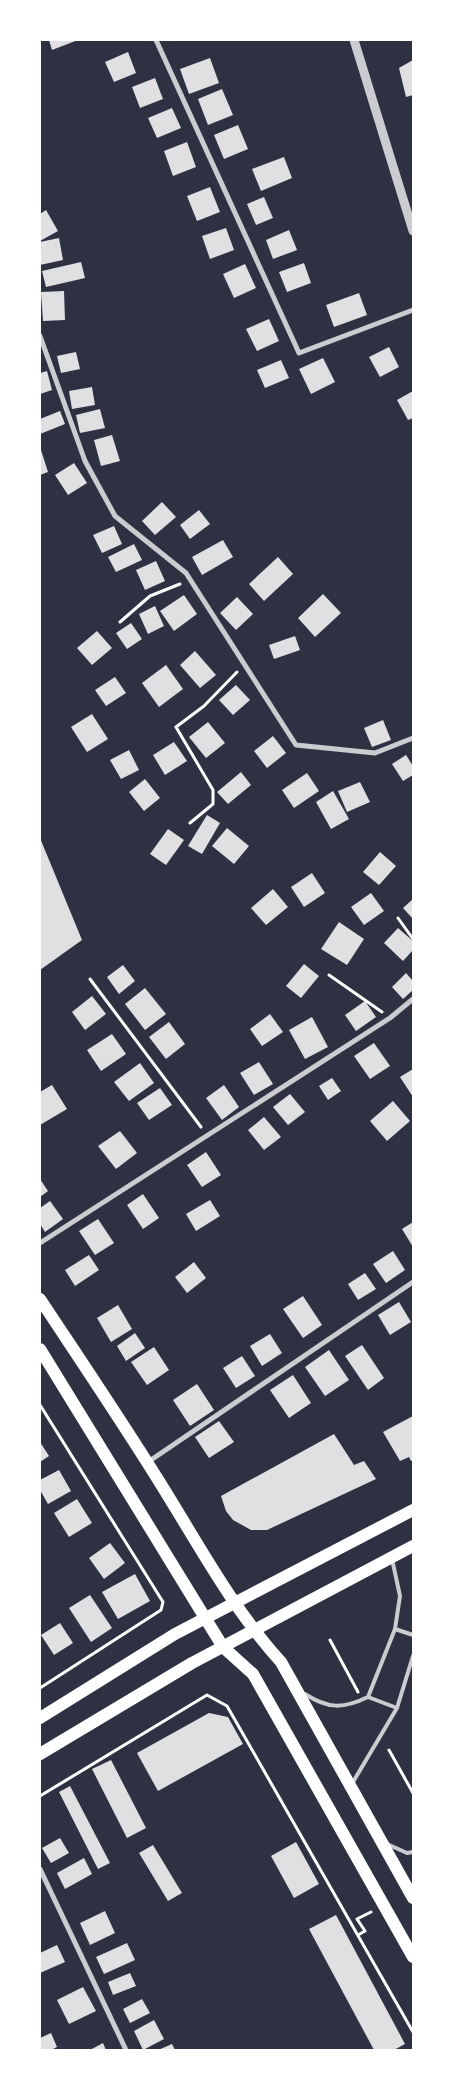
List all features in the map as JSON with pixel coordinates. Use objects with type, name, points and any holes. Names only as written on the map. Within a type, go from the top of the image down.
[{"type":"main road","points":[[40,1299],[147,1462],[234,1603],[253,1631],[281,1662],[413,1898]]},
{"type":"main road","points":[[40,1349],[223,1647],[253,1674],[413,1957]]},
{"type":"main road","points":[[40,1718],[175,1634],[413,1510]]},
{"type":"main road","points":[[40,1754],[223,1647],[413,1546]]},
{"type":"street","points":[[156,40],[299,353],[413,310]]},
{"type":"street","points":[[354,40],[413,231]]},
{"type":"street","points":[[40,336],[85,461],[115,516],[186,574],[296,744],[375,753],[413,738]]},
{"type":"street","points":[[40,1243],[390,1018],[413,999]]},
{"type":"street","points":[[147,1462],[413,1282]]},
{"type":"street","points":[[40,1869],[126,2050]]},
{"type":"lane","points":[[292,1683],[304,1694],[327,1706],[341,1706],[368,1697],[395,1629],[400,1596],[391,1557]]},
{"type":"lane","points":[[395,1629],[413,1635]]},
{"type":"lane","points":[[350,1786],[397,1708],[413,1656]]},
{"type":"lane","points":[[368,1697],[397,1708]]},
{"type":"lane","points":[[380,1840],[407,1853],[413,1852]]},
{"type":"path","points":[[120,622],[150,596],[190,580]]},
{"type":"path","points":[[190,823],[213,804],[213,790],[176,727],[204,706],[244,665]]},
{"type":"path","points":[[398,918],[413,939]]},
{"type":"path","points":[[329,975],[390,1018]]},
{"type":"path","points":[[90,979],[208,1136]]},
{"type":"path","points":[[40,1405],[163,1602],[161,1610],[40,1688]]},
{"type":"path","points":[[330,1640],[362,1700]]},
{"type":"path","points":[[40,1796],[207,1695],[228,1706],[413,2032]]},
{"type":"path","points":[[389,1750],[413,1793]]},
{"type":"path","points":[[357,1919],[365,1931],[358,1935]]},
{"type":"building","points":[[49,40],[78,40],[52,50]]},
{"type":"building","points":[[128,52],[136,73],[114,82],[105,62]]},
{"type":"building","points":[[210,58],[219,83],[189,94],[180,69]]},
{"type":"building","points":[[413,60],[413,95],[406,97],[399,68]]},
{"type":"building","points":[[155,78],[163,99],[140,108],[132,87]]},
{"type":"building","points":[[222,89],[233,115],[208,125],[198,99]]},
{"type":"building","points":[[172,108],[181,128],[157,138],[148,118]]},
{"type":"building","points":[[238,125],[248,149],[224,159],[214,135]]},
{"type":"building","points":[[187,142],[196,167],[173,176],[164,151]]},
{"type":"building","points":[[284,157],[292,178],[261,191],[252,169]]},
{"type":"building","points":[[210,187],[220,212],[197,221],[187,196]]},
{"type":"building","points":[[264,197],[273,218],[256,225],[247,204]]},
{"type":"building","points":[[46,210],[58,231],[40,241],[40,214]]},
{"type":"building","points":[[226,228],[234,250],[210,259],[202,236]]},
{"type":"building","points":[[289,230],[297,250],[273,259],[266,240]]},
{"type":"building","points":[[59,238],[63,260],[40,265],[40,242]]},
{"type":"building","points":[[81,262],[85,278],[46,287],[42,271]]},
{"type":"building","points":[[304,263],[311,283],[287,292],[279,272]]},
{"type":"building","points":[[245,264],[256,288],[234,298],[223,274]]},
{"type":"building","points":[[64,291],[65,320],[43,321],[41,292]]},
{"type":"building","points":[[359,293],[367,315],[334,327],[326,305]]},
{"type":"building","points":[[269,319],[279,341],[257,351],[246,329]]},
{"type":"building","points":[[389,347],[399,367],[380,377],[369,357]]},
{"type":"building","points":[[76,352],[80,369],[61,373],[57,356]]},
{"type":"building","points":[[323,358],[335,382],[311,394],[299,369]]},
{"type":"building","points":[[281,360],[289,378],[265,388],[257,370]]},
{"type":"building","points":[[47,371],[52,390],[40,394],[40,373]]},
{"type":"building","points":[[92,387],[95,405],[72,409],[69,391]]},
{"type":"building","points":[[413,391],[413,418],[408,420],[397,400]]},
{"type":"building","points":[[100,409],[105,428],[80,433],[76,415]]},
{"type":"building","points":[[60,411],[65,424],[40,434],[40,419]]},
{"type":"building","points":[[112,435],[120,461],[101,466],[94,440]]},
{"type":"building","points":[[40,447],[48,472],[40,475]]},
{"type":"building","points":[[74,463],[87,483],[68,495],[55,475]]},
{"type":"building","points":[[162,502],[176,517],[155,535],[142,521]]},
{"type":"building","points":[[199,510],[210,524],[190,539],[180,525]]},
{"type":"building","points":[[114,526],[122,544],[102,553],[93,535]]},
{"type":"building","points":[[223,540],[233,557],[202,575],[192,557]]},
{"type":"building","points":[[134,544],[142,560],[116,572],[108,557]]},
{"type":"building","points":[[278,557],[293,574],[264,601],[249,584]]},
{"type":"building","points":[[156,561],[165,581],[145,590],[136,570]]},
{"type":"building","points":[[323,594],[341,613],[315,637],[298,618]]},
{"type":"building","points":[[184,595],[197,614],[174,631],[160,611]]},
{"type":"building","points":[[237,597],[253,614],[236,630],[220,613]]},
{"type":"building","points":[[155,606],[164,626],[148,634],[139,614]]},
{"type":"building","points":[[131,623],[142,639],[127,649],[116,633]]},
{"type":"building","points":[[97,631],[112,648],[92,665],[77,648]]},
{"type":"building","points":[[295,636],[300,650],[274,659],[269,645]]},
{"type":"building","points":[[195,651],[216,675],[200,688],[180,665]]},
{"type":"building","points":[[166,665],[183,689],[159,707],[142,683]]},
{"type":"building","points":[[115,677],[126,693],[106,706],[95,690]]},
{"type":"building","points":[[236,685],[250,700],[233,715],[219,700]]},
{"type":"building","points":[[92,714],[108,739],[87,752],[71,727]]},
{"type":"building","points":[[383,720],[391,740],[372,747],[364,728]]},
{"type":"building","points":[[208,722],[225,743],[206,758],[189,737]]},
{"type":"building","points":[[273,736],[286,753],[267,768],[254,751]]},
{"type":"building","points":[[174,742],[187,761],[165,775],[153,755]]},
{"type":"building","points":[[129,750],[139,770],[121,779],[110,760]]},
{"type":"building","points":[[406,755],[413,766],[413,775],[403,781],[392,764]]},
{"type":"building","points":[[241,772],[251,785],[228,804],[217,792]]},
{"type":"building","points":[[307,773],[319,791],[294,808],[282,790]]},
{"type":"building","points":[[145,779],[160,798],[144,811],[129,792]]},
{"type":"building","points":[[360,782],[370,802],[347,812],[338,791]]},
{"type":"building","points":[[333,791],[349,819],[331,829],[316,802]]},
{"type":"building","points":[[207,815],[220,823],[202,854],[188,846]]},
{"type":"building","points":[[227,828],[249,846],[234,864],[212,846]]},
{"type":"building","points":[[168,829],[184,840],[166,865],[150,854]]},
{"type":"building","points":[[40,838],[82,940],[40,970]]},
{"type":"building","points":[[380,852],[396,866],[379,885],[363,872]]},
{"type":"building","points":[[312,873],[325,893],[304,907],[291,887]]},
{"type":"building","points":[[273,889],[288,907],[266,925],[251,908]]},
{"type":"building","points":[[371,893],[384,911],[364,925],[351,907]]},
{"type":"building","points":[[413,899],[413,919],[403,908]]},
{"type":"building","points":[[339,922],[364,939],[347,965],[321,949]]},
{"type":"building","points":[[398,928],[413,941],[413,950],[403,961],[384,943]]},
{"type":"building","points":[[304,964],[319,976],[301,998],[286,986]]},
{"type":"building","points":[[123,965],[135,981],[119,994],[107,977]]},
{"type":"building","points":[[406,973],[413,981],[413,990],[403,999],[392,987]]},
{"type":"building","points":[[145,988],[166,1014],[145,1030],[125,1004]]},
{"type":"building","points":[[92,996],[106,1014],[85,1030],[72,1012]]},
{"type":"building","points":[[365,1001],[376,1017],[356,1031],[345,1015]]},
{"type":"building","points":[[270,1014],[283,1032],[262,1046],[250,1029]]},
{"type":"building","points":[[312,1017],[328,1047],[305,1059],[289,1030]]},
{"type":"building","points":[[169,1022],[185,1044],[166,1059],[149,1037]]},
{"type":"building","points":[[112,1034],[126,1054],[101,1071],[87,1050]]},
{"type":"building","points":[[374,1043],[390,1066],[370,1079],[354,1056]]},
{"type":"building","points":[[259,1062],[273,1084],[254,1095],[240,1073]]},
{"type":"building","points":[[140,1063],[154,1083],[129,1101],[114,1082]]},
{"type":"building","points":[[413,1069],[413,1097],[400,1077]]},
{"type":"building","points":[[332,1078],[341,1091],[328,1100],[319,1086]]},
{"type":"building","points":[[52,1085],[67,1109],[40,1125],[40,1092]]},
{"type":"building","points":[[224,1085],[239,1107],[222,1120],[206,1098]]},
{"type":"building","points":[[160,1088],[172,1105],[149,1120],[137,1103]]},
{"type":"building","points":[[290,1094],[305,1112],[288,1125],[273,1107]]},
{"type":"building","points":[[393,1101],[410,1121],[387,1141],[370,1121]]},
{"type":"building","points":[[264,1117],[281,1137],[264,1150],[248,1130]]},
{"type":"building","points":[[120,1131],[137,1153],[116,1169],[98,1146]]},
{"type":"building","points":[[206,1152],[221,1175],[202,1187],[187,1165]]},
{"type":"building","points":[[40,1179],[48,1191],[40,1197]]},
{"type":"building","points":[[143,1194],[159,1218],[143,1229],[127,1205]]},
{"type":"building","points":[[210,1200],[220,1216],[196,1231],[186,1214]]},
{"type":"building","points":[[50,1201],[63,1219],[45,1232],[40,1224],[40,1208]]},
{"type":"building","points":[[98,1219],[114,1243],[95,1255],[79,1231]]},
{"type":"building","points":[[413,1222],[413,1247],[402,1229]]},
{"type":"building","points":[[393,1251],[405,1270],[386,1283],[373,1264]]},
{"type":"building","points":[[89,1255],[99,1270],[75,1286],[65,1270]]},
{"type":"building","points":[[194,1262],[206,1278],[187,1293],[175,1277]]},
{"type":"building","points":[[365,1273],[376,1289],[358,1300],[348,1284]]},
{"type":"building","points":[[303,1296],[322,1325],[303,1338],[283,1309]]},
{"type":"building","points":[[399,1302],[411,1322],[390,1335],[378,1315]]},
{"type":"building","points":[[118,1305],[132,1329],[111,1342],[97,1318]]},
{"type":"building","points":[[135,1333],[145,1348],[126,1361],[117,1346]]},
{"type":"building","points":[[270,1334],[282,1353],[262,1366],[250,1346]]},
{"type":"building","points":[[362,1345],[384,1378],[368,1390],[345,1356]]},
{"type":"building","points":[[154,1347],[169,1370],[147,1385],[131,1362]]},
{"type":"building","points":[[329,1350],[349,1380],[325,1396],[305,1367]]},
{"type":"building","points":[[242,1356],[255,1376],[236,1388],[223,1368]]},
{"type":"building","points":[[293,1375],[311,1403],[289,1418],[270,1390]]},
{"type":"building","points":[[197,1384],[214,1410],[190,1426],[173,1400]]},
{"type":"building","points":[[413,1416],[413,1460],[411,1461],[409,1457],[400,1461],[383,1432]]},
{"type":"building","points":[[219,1421],[234,1442],[209,1458],[195,1437]]},
{"type":"building","points":[[334,1434],[354,1465],[364,1461],[376,1479],[267,1530],[251,1530],[233,1520],[226,1511],[221,1496]]},
{"type":"building","points":[[40,1442],[49,1456],[40,1462]]},
{"type":"building","points":[[59,1470],[71,1491],[48,1504],[40,1490],[40,1480]]},
{"type":"building","points":[[77,1499],[92,1523],[69,1537],[54,1513]]},
{"type":"building","points":[[110,1543],[125,1563],[104,1579],[89,1558]]},
{"type":"building","points":[[135,1574],[150,1601],[118,1619],[102,1592]]},
{"type":"building","points":[[90,1595],[112,1628],[91,1642],[69,1608]]},
{"type":"building","points":[[60,1623],[73,1643],[54,1655],[41,1635]]},
{"type":"building","points":[[209,1713],[228,1717],[243,1744],[158,1791],[137,1753]]},
{"type":"building","points":[[111,1760],[146,1828],[127,1838],[92,1769]]},
{"type":"building","points":[[70,1786],[110,1863],[98,1869],[59,1792]]},
{"type":"building","points":[[60,1838],[69,1853],[51,1863],[42,1848]]},
{"type":"building","points":[[296,1842],[319,1884],[294,1898],[271,1856]]},
{"type":"building","points":[[153,1845],[182,1893],[168,1901],[139,1853]]},
{"type":"building","points":[[84,1858],[92,1874],[65,1889],[57,1873]]},
{"type":"building","points":[[105,1911],[115,1933],[90,1945],[80,1923]]},
{"type":"building","points":[[336,1915],[405,2044],[394,2050],[374,2050],[309,1929]]},
{"type":"building","points":[[127,1943],[135,1960],[104,1974],[96,1957]]},
{"type":"building","points":[[57,1945],[65,1962],[40,1973],[40,1953]]},
{"type":"building","points":[[130,1973],[136,1986],[113,1995],[108,1982]]},
{"type":"building","points":[[83,1987],[96,2011],[69,2024],[57,2000]]},
{"type":"building","points":[[142,1999],[150,2013],[130,2023],[123,2009]]},
{"type":"building","points":[[154,2020],[164,2039],[143,2050],[134,2031]]},
{"type":"building","points":[[51,2033],[57,2047],[51,2050],[40,2050],[40,2038]]},
{"type":"building","points":[[103,2043],[106,2050],[90,2050]]},
{"type":"building","points":[[172,2044],[175,2050],[158,2050]]}]
